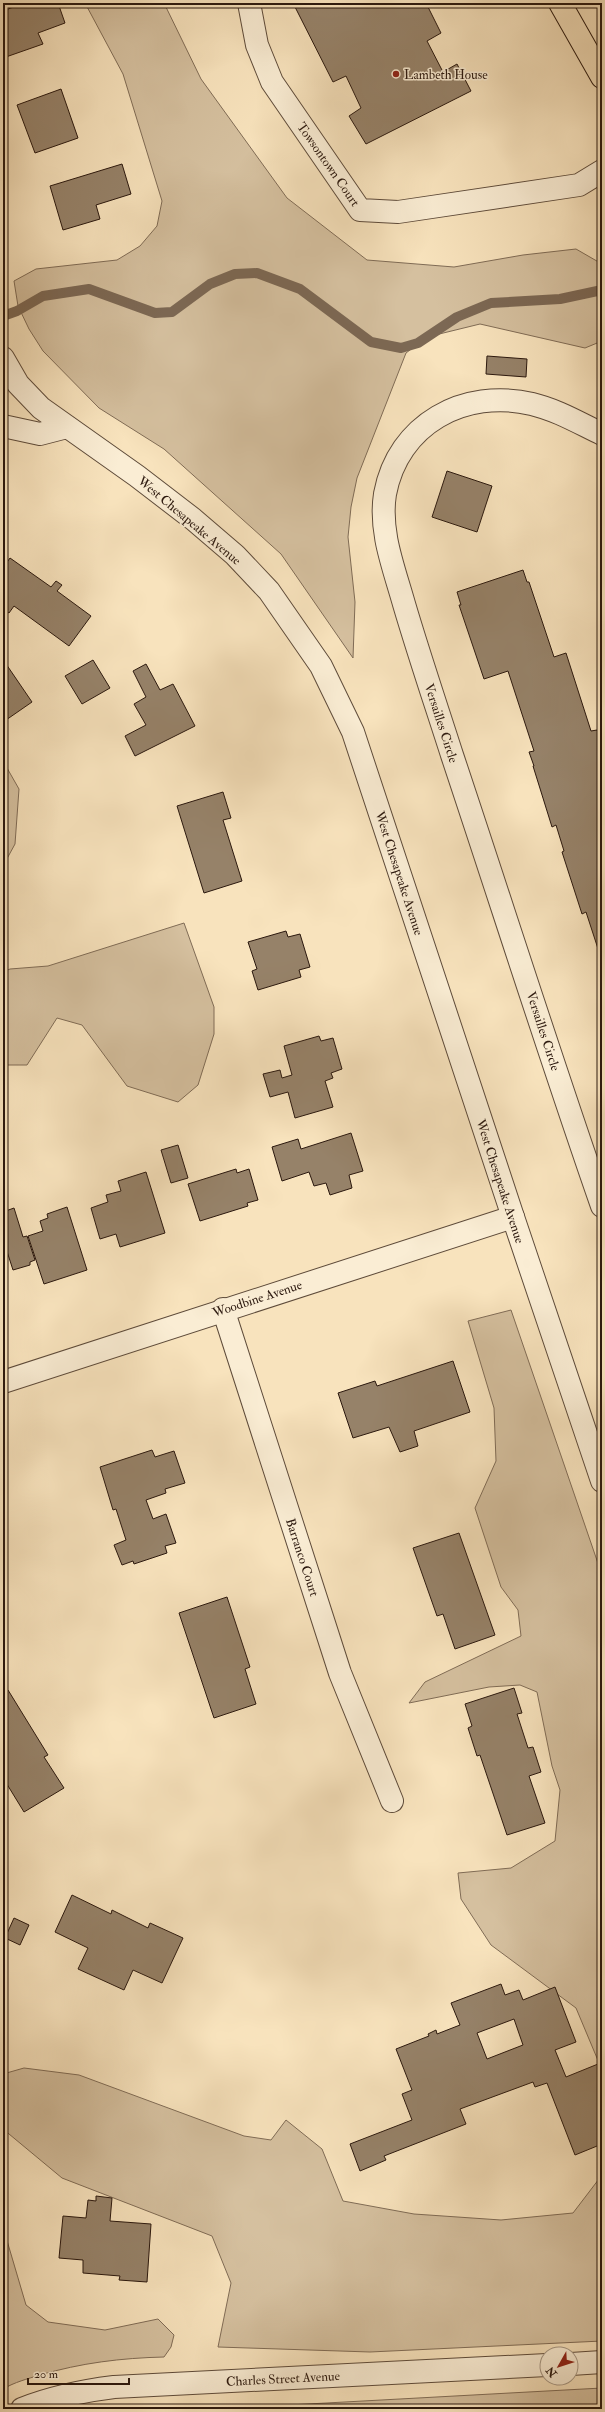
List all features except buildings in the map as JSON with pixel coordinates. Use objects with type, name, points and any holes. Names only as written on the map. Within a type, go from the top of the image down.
[{"type":"main road","points":[[560,3],[602,77]]},
{"type":"street","name":"Towsontown Court","points":[[249,3],[257,45],[272,82],[360,210],[398,212],[579,185],[602,171]]},
{"type":"street","name":"West Chesapeake Avenue","points":[[3,358],[18,384],[41,408],[143,480],[193,519],[235,555],[269,591],[321,666],[353,732],[512,1217],[602,1481]]},
{"type":"street","name":"Versailles Circle","points":[[602,434],[550,410],[529,404],[473,403],[444,411],[424,425],[393,466],[385,496],[384,536],[418,652],[602,1206]]},
{"type":"street","points":[[3,426],[40,434],[67,427]]},
{"type":"street","name":"Woodbine Avenue","points":[[3,1382],[223,1309],[512,1217]]},
{"type":"street","name":"Barranco Court","points":[[223,1309],[340,1673],[392,1801]]},
{"type":"street","points":[[579,2363],[602,2362]]},
{"type":"street","name":"Charles Street Avenue","points":[[22,2409],[47,2399],[78,2391],[114,2387],[539,2365]]},
{"type":"shaded area","points":[[85,3],[164,3],[201,79],[287,198],[367,260],[454,267],[523,255],[576,249],[602,264],[602,341],[585,348],[480,324],[427,337],[406,353],[357,478],[351,507],[348,537],[355,602],[353,658],[281,554],[164,449],[99,408],[43,351],[29,329],[18,306],[14,281],[36,269],[117,260],[140,246],[157,226],[162,201],[123,74]]},
{"type":"shaded area","points":[[3,761],[19,789],[15,844],[3,866]]},
{"type":"shaded area","points":[[184,923],[214,1007],[214,1034],[198,1085],[178,1102],[127,1086],[82,1025],[57,1018],[27,1065],[3,1065],[3,972],[10,969],[48,966]]},
{"type":"shaded area","points":[[511,1310],[602,1575],[602,2070],[576,2008],[491,1945],[461,1899],[458,1873],[511,1868],[555,1841],[560,1790],[552,1766],[537,1692],[520,1685],[489,1687],[409,1703],[425,1682],[521,1636],[518,1610],[501,1587],[475,1508],[496,1461],[494,1408],[468,1321]]},
{"type":"shaded area","points":[[24,2068],[79,2075],[244,2136],[271,2140],[286,2120],[322,2149],[343,2201],[414,2214],[501,2220],[573,2213],[602,2175],[602,2341],[370,2352],[218,2347],[231,2283],[212,2236],[62,2178],[3,2129],[3,2074]]},
{"type":"shaded area","points":[[3,2227],[26,2305],[48,2322],[105,2330],[158,2319],[174,2335],[171,2347],[164,2357],[117,2360],[86,2364],[26,2379],[3,2389]]},
{"type":"shaded area","points":[[602,2388],[602,2409],[216,2409]]},
{"type":"waterway","points":[[3,316],[17,311],[43,296],[89,289],[155,313],[172,312],[210,284],[235,274],[257,273],[300,289],[371,342],[401,348],[418,343],[457,317],[491,303],[560,299],[602,290]]},
{"type":"waterway","points":[[489,2409],[501,2409]]},
{"type":"place","name":"Lambeth House","points":[[396,74]]}]
